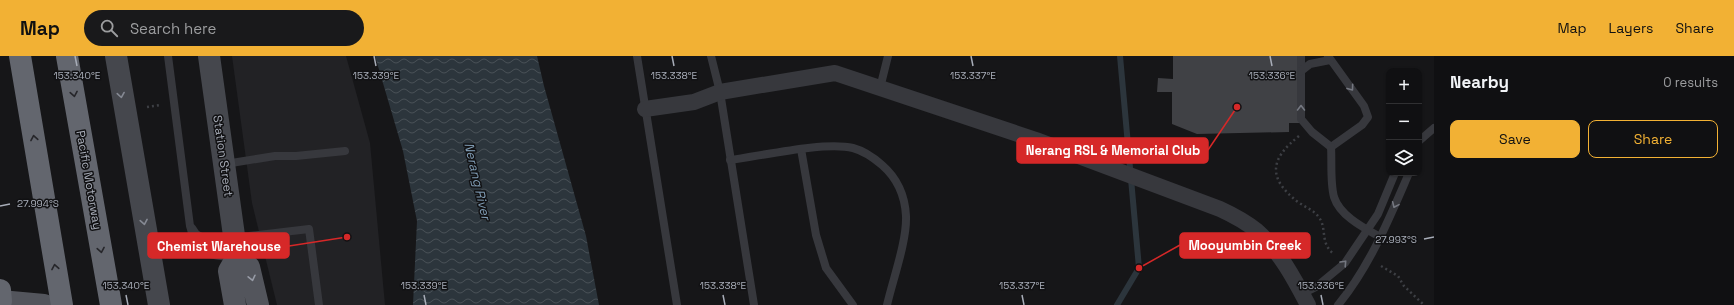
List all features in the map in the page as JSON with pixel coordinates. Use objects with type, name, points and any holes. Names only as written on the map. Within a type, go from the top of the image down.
[{"type":"highway","points":[[20,56],[62,305]]},
{"type":"highway","name":"Pacific Motorway","points":[[67,56],[110,305]]},
{"type":"main road","points":[[116,56],[159,305]]},
{"type":"main road","name":"Station Street","points":[[209,56],[235,247]]},
{"type":"main road","points":[[234,305],[229,271],[235,247]]},
{"type":"main road","points":[[235,247],[249,267],[258,305]]},
{"type":"main road","points":[[1,299],[39,304]]},
{"type":"street","points":[[645,109],[694,102],[720,92],[835,73],[1036,140],[1211,205],[1235,216],[1258,232],[1284,262],[1305,300]]},
{"type":"lane","points":[[168,56],[190,226],[194,241],[201,249],[210,255],[235,247],[309,229],[319,305]]},
{"type":"lane","points":[[637,56],[677,305]]},
{"type":"lane","points":[[711,56],[720,92],[754,305]]},
{"type":"lane","points":[[880,88],[888,56]]},
{"type":"lane","points":[[1301,56],[1300,119],[1309,129],[1331,147],[1334,196],[1340,208],[1358,224],[1380,237]]},
{"type":"lane","points":[[1301,71],[1310,64],[1329,58],[1364,106],[1368,117],[1362,125],[1331,147]]},
{"type":"lane","points":[[1422,138],[1434,128]]},
{"type":"lane","points":[[730,160],[836,146],[854,148],[871,156],[890,172],[901,191],[906,216],[902,242],[887,305]]},
{"type":"lane","points":[[801,150],[816,236],[826,268],[853,305]]},
{"type":"lane","points":[[224,164],[275,156],[296,156],[345,151]]},
{"type":"lane","points":[[1305,300],[1316,287],[1345,263],[1378,214],[1394,176]]},
{"type":"lane","points":[[1338,305],[1361,275],[1408,176]]},
{"type":"lane","points":[[190,226],[196,234],[203,238],[235,247]]},
{"type":"path","points":[[1309,129],[1285,147],[1276,162],[1276,174],[1291,196],[1318,216],[1322,225],[1325,244],[1337,257]]},
{"type":"path","points":[[1380,265],[1398,276],[1404,286],[1424,305]]},
{"type":"shaded area","points":[[232,56],[346,56],[370,143],[385,305],[277,305],[252,203]]},
{"type":"water","name":"Nerang River","points":[[375,56],[537,56],[586,236],[599,305],[413,305],[417,221],[403,151]]},
{"type":"building","points":[[1173,56],[1301,56],[1302,123],[1289,123],[1289,132],[1197,134],[1172,124],[1172,92],[1157,92],[1158,78],[1173,79]]},
{"type":"waterway","points":[[1117,305],[1139,268],[1120,56]]},
{"type":"place","name":"Nerang RSL & Memorial Club","points":[[1237,107]]},
{"type":"place","name":"Chemist Warehouse","points":[[347,237]]},
{"type":"place","name":"Mooyumbin Creek","points":[[1139,268]]}]
